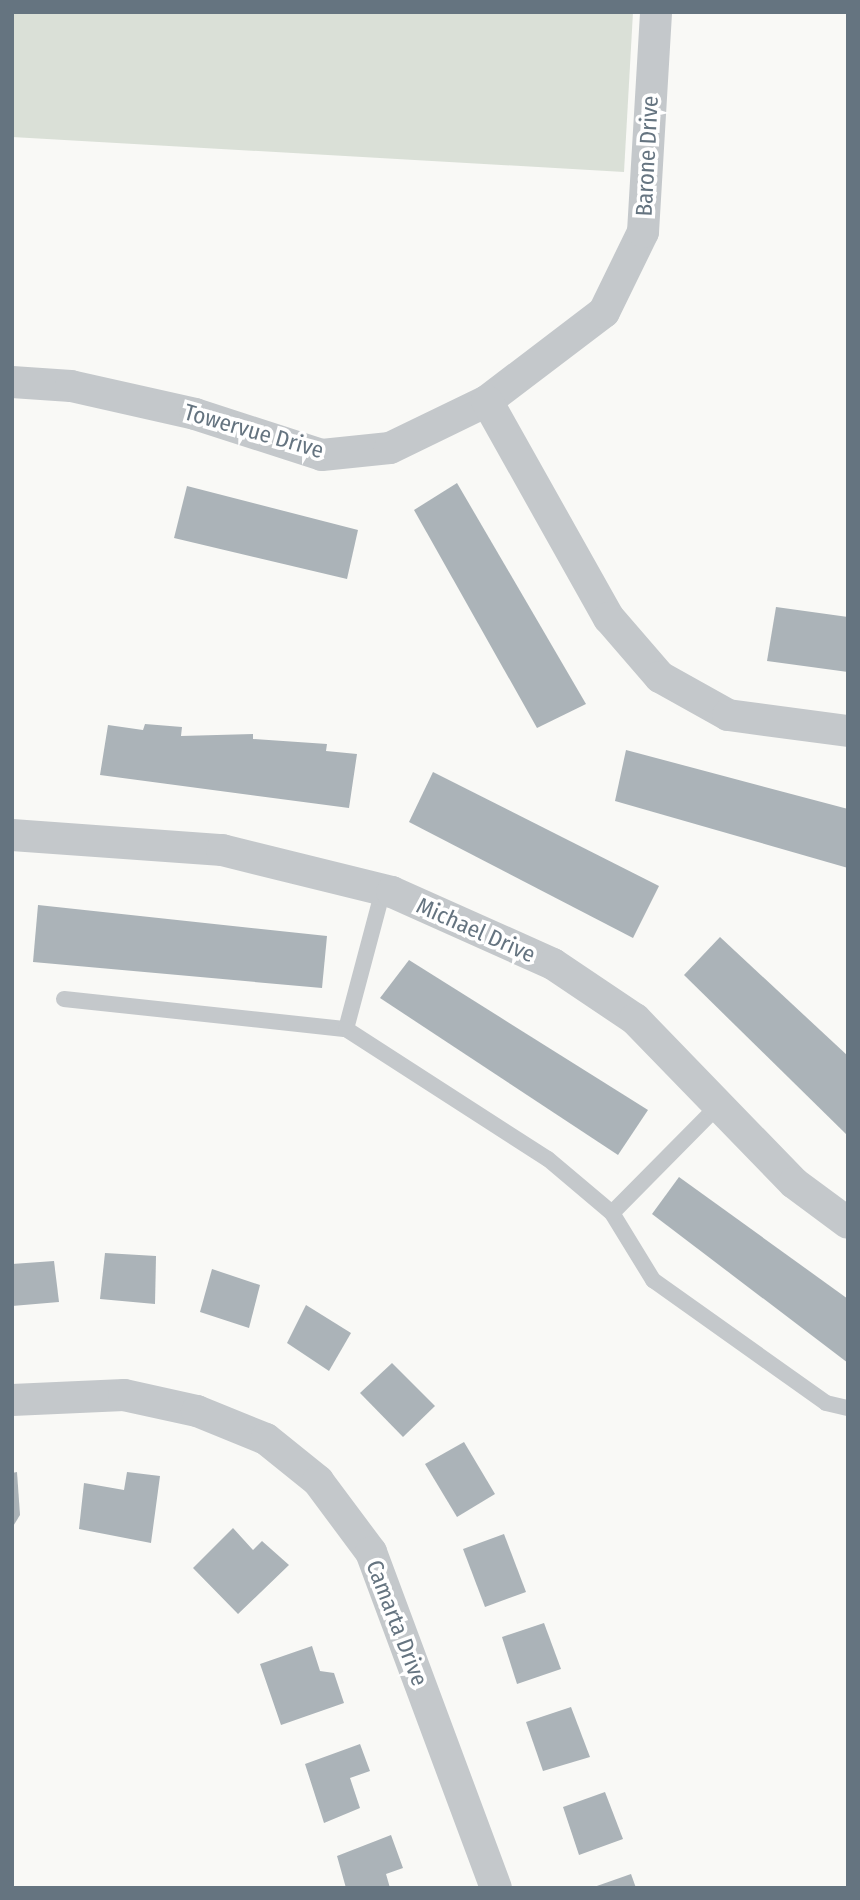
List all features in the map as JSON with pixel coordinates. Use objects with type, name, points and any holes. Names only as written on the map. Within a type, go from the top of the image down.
[{"type":"street","name":"Barone Drive","points":[[487,401],[604,312],[643,232],[656,12]]},
{"type":"street","name":"Towervue Drive","points":[[12,382],[71,386],[195,414],[322,455],[390,448],[487,401]]},
{"type":"street","points":[[487,401],[609,618],[660,677],[728,715],[848,731]]},
{"type":"street","name":"Michael Drive","points":[[12,835],[222,850],[383,890],[553,964],[635,1019],[794,1183],[848,1223]]},
{"type":"street","name":"Camarta Drive","points":[[12,1400],[124,1395],[197,1411],[266,1439],[318,1481],[371,1552],[496,1888]]},
{"type":"lane","points":[[346,1029],[383,890]]},
{"type":"lane","points":[[64,999],[346,1029],[548,1159],[612,1213],[653,1280],[826,1403],[848,1408]]},
{"type":"lane","points":[[612,1213],[719,1105]]},
{"type":"shaded area","points":[[12,12],[633,12],[624,172],[12,137]]},
{"type":"building","points":[[457,483],[586,704],[537,728],[414,510]]},
{"type":"building","points":[[187,486],[358,530],[347,579],[174,538]]},
{"type":"building","points":[[776,607],[848,617],[848,672],[767,661]]},
{"type":"building","points":[[145,724],[182,727],[181,736],[253,734],[253,739],[327,744],[326,751],[357,754],[349,808],[100,775],[108,725],[143,730]]},
{"type":"building","points":[[626,750],[848,809],[848,868],[615,801]]},
{"type":"building","points":[[433,772],[659,886],[633,938],[409,822]]},
{"type":"building","points":[[38,905],[327,936],[322,988],[33,962]]},
{"type":"building","points":[[720,937],[848,1056],[848,1136],[684,975]]},
{"type":"building","points":[[409,960],[648,1110],[618,1155],[380,998]]},
{"type":"building","points":[[679,1177],[848,1299],[848,1363],[652,1214]]},
{"type":"building","points":[[105,1253],[156,1256],[155,1304],[100,1299]]},
{"type":"building","points":[[54,1261],[59,1302],[12,1306],[12,1264]]},
{"type":"building","points":[[212,1269],[260,1285],[249,1328],[200,1312]]},
{"type":"building","points":[[306,1305],[351,1333],[329,1371],[287,1343]]},
{"type":"building","points":[[392,1363],[435,1406],[403,1437],[360,1393]]},
{"type":"building","points":[[464,1442],[495,1494],[457,1517],[425,1464]]},
{"type":"building","points":[[17,1472],[20,1515],[12,1528],[12,1473]]},
{"type":"building","points":[[127,1472],[160,1476],[151,1543],[79,1529],[84,1483],[124,1490]]},
{"type":"building","points":[[233,1528],[253,1550],[262,1541],[289,1565],[238,1614],[193,1568]]},
{"type":"building","points":[[504,1534],[526,1592],[485,1607],[463,1549]]},
{"type":"building","points":[[544,1623],[561,1669],[517,1684],[502,1637]]},
{"type":"building","points":[[312,1646],[320,1671],[334,1673],[344,1703],[281,1725],[260,1664]]},
{"type":"building","points":[[571,1707],[590,1757],[543,1771],[526,1722]]},
{"type":"building","points":[[360,1744],[370,1771],[350,1778],[360,1808],[324,1823],[305,1764]]},
{"type":"building","points":[[605,1792],[623,1839],[579,1855],[563,1807]]},
{"type":"building","points":[[391,1835],[403,1868],[386,1874],[390,1888],[346,1888],[337,1856]]},
{"type":"building","points":[[631,1874],[636,1888],[594,1888],[594,1887]]}]
